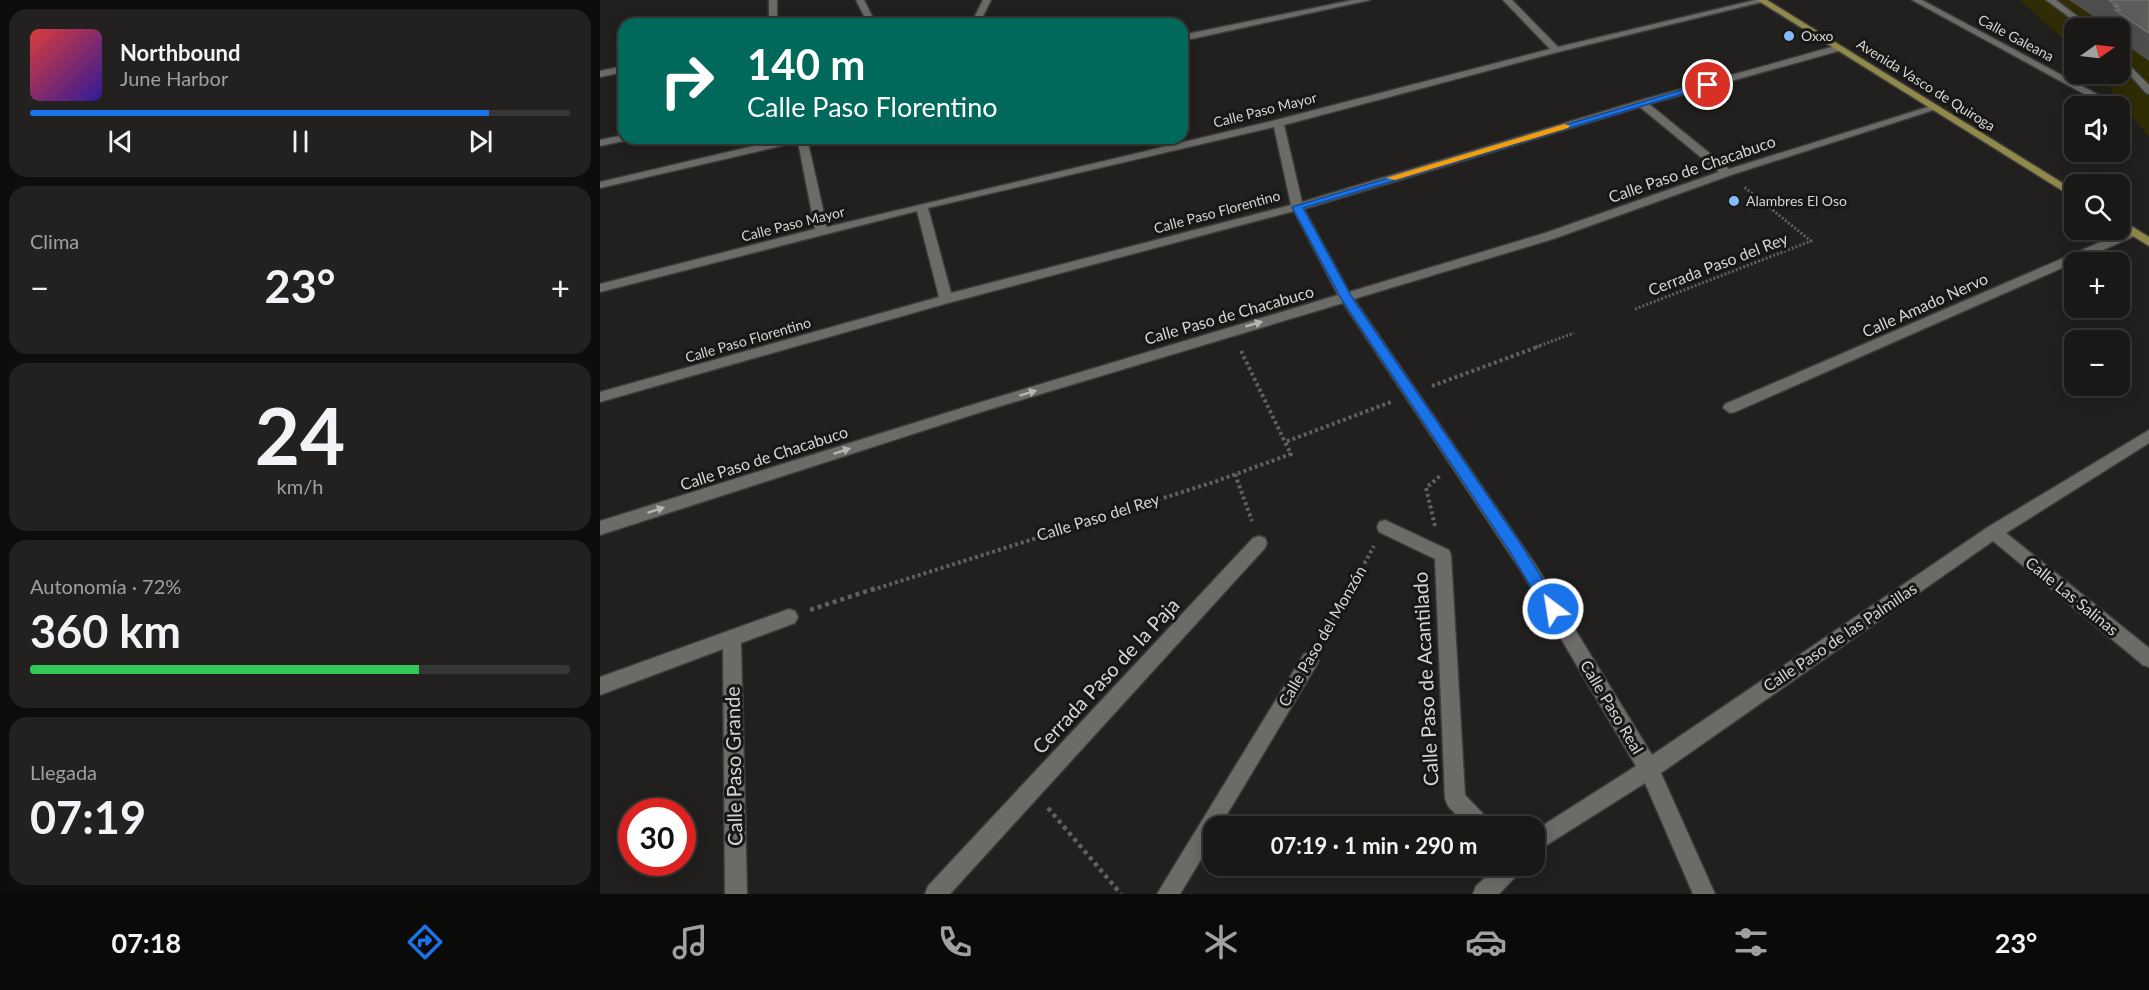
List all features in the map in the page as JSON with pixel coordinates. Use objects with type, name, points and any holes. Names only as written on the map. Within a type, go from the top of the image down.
[{"type":"main road","name":"Avenida Vasco de Quiroga","points":[[1762,0],[2064,189]]},
{"type":"main road","points":[[2130,230],[2149,242]]},
{"type":"street","points":[[773,0],[773,18]]},
{"type":"street","points":[[860,0],[869,18]]},
{"type":"street","points":[[978,18],[987,0]]},
{"type":"street","points":[[1188,37],[1366,0]]},
{"type":"street","points":[[1507,0],[1556,50]]},
{"type":"street","name":"Calle Paso Mayor","points":[[1188,144],[1762,0]]},
{"type":"street","name":"Calle Galeana","points":[[1916,0],[2096,96]]},
{"type":"street","points":[[2050,0],[2075,18]]},
{"type":"street","name":"Calle Paso Florentino","points":[[600,398],[946,299],[1297,207],[1642,103],[1839,48]]},
{"type":"street","points":[[600,74],[618,70]]},
{"type":"street","points":[[2130,70],[2149,91]]},
{"type":"street","points":[[1642,103],[1727,173]]},
{"type":"street","name":"Calle Paso de Chacabuco","points":[[600,528],[978,408],[1549,236],[1727,173],[1935,108]]},
{"type":"street","name":"Calle Paso Real","points":[[1278,123],[1297,207],[1346,298],[1529,569],[1649,768],[1704,894]]},
{"type":"street","points":[[600,143],[618,139]]},
{"type":"street","points":[[600,185],[776,144]]},
{"type":"street","points":[[803,144],[822,233]]},
{"type":"street","name":"Calle Paso Mayor","points":[[600,288],[922,206],[1188,144]]},
{"type":"street","points":[[922,206],[946,299]]},
{"type":"street","name":"Calle Amado Nervo","points":[[1730,408],[2133,232]]},
{"type":"street","name":"Calle Paso de las Palmillas","points":[[1545,836],[1649,768],[1994,532],[2149,436]]},
{"type":"street","points":[[1385,527],[1443,555]]},
{"type":"street","name":"Calle Las Salinas","points":[[1994,532],[2149,659]]},
{"type":"street","name":"Cerrada Paso de la Paja","points":[[936,894],[1259,543]]},
{"type":"street","name":"Calle Paso de Acantilado","points":[[1443,555],[1455,799],[1471,816]]},
{"type":"street","points":[[600,686],[789,617]]},
{"type":"street","name":"Calle Paso Grande","points":[[732,637],[736,894]]},
{"type":"street","name":"Calle Paso del Monzón","points":[[1168,894],[1310,660]]},
{"type":"street","points":[[1484,894],[1502,876]]},
{"type":"path","name":"Cerrada Paso del Rey","points":[[1635,309],[1811,241],[1727,173]]},
{"type":"path","points":[[1231,331],[1286,442],[1574,333]]},
{"type":"path","name":"Calle Paso del Rey","points":[[789,617],[1235,474],[1291,454],[1286,442]]},
{"type":"path","points":[[1443,555],[1426,488],[1457,462]]},
{"type":"path","points":[[1235,474],[1259,543]]},
{"type":"path","name":"Calle Paso del Monzón","points":[[1310,660],[1385,527]]},
{"type":"path","points":[[1032,790],[1121,894]]},
{"type":"shaded area","points":[[2020,0],[2149,0],[2149,137],[2130,114],[2130,96],[2116,96],[2106,84],[2130,84],[2130,18],[2064,18],[2064,40]]},
{"type":"building","points":[[2109,0],[2149,0],[2149,33],[2115,10],[2120,10],[2114,6],[2118,6]]},
{"type":"slow traffic","points":[[1392,178],[1565,126]]},
{"type":"place","name":"Oxxo","points":[[1789,36]]},
{"type":"place","name":"Alambres El Oso","points":[[1734,201]]},
{"type":"route","points":[[1553,609],[1529,569],[1346,298],[1297,207],[1708,85]]}]
